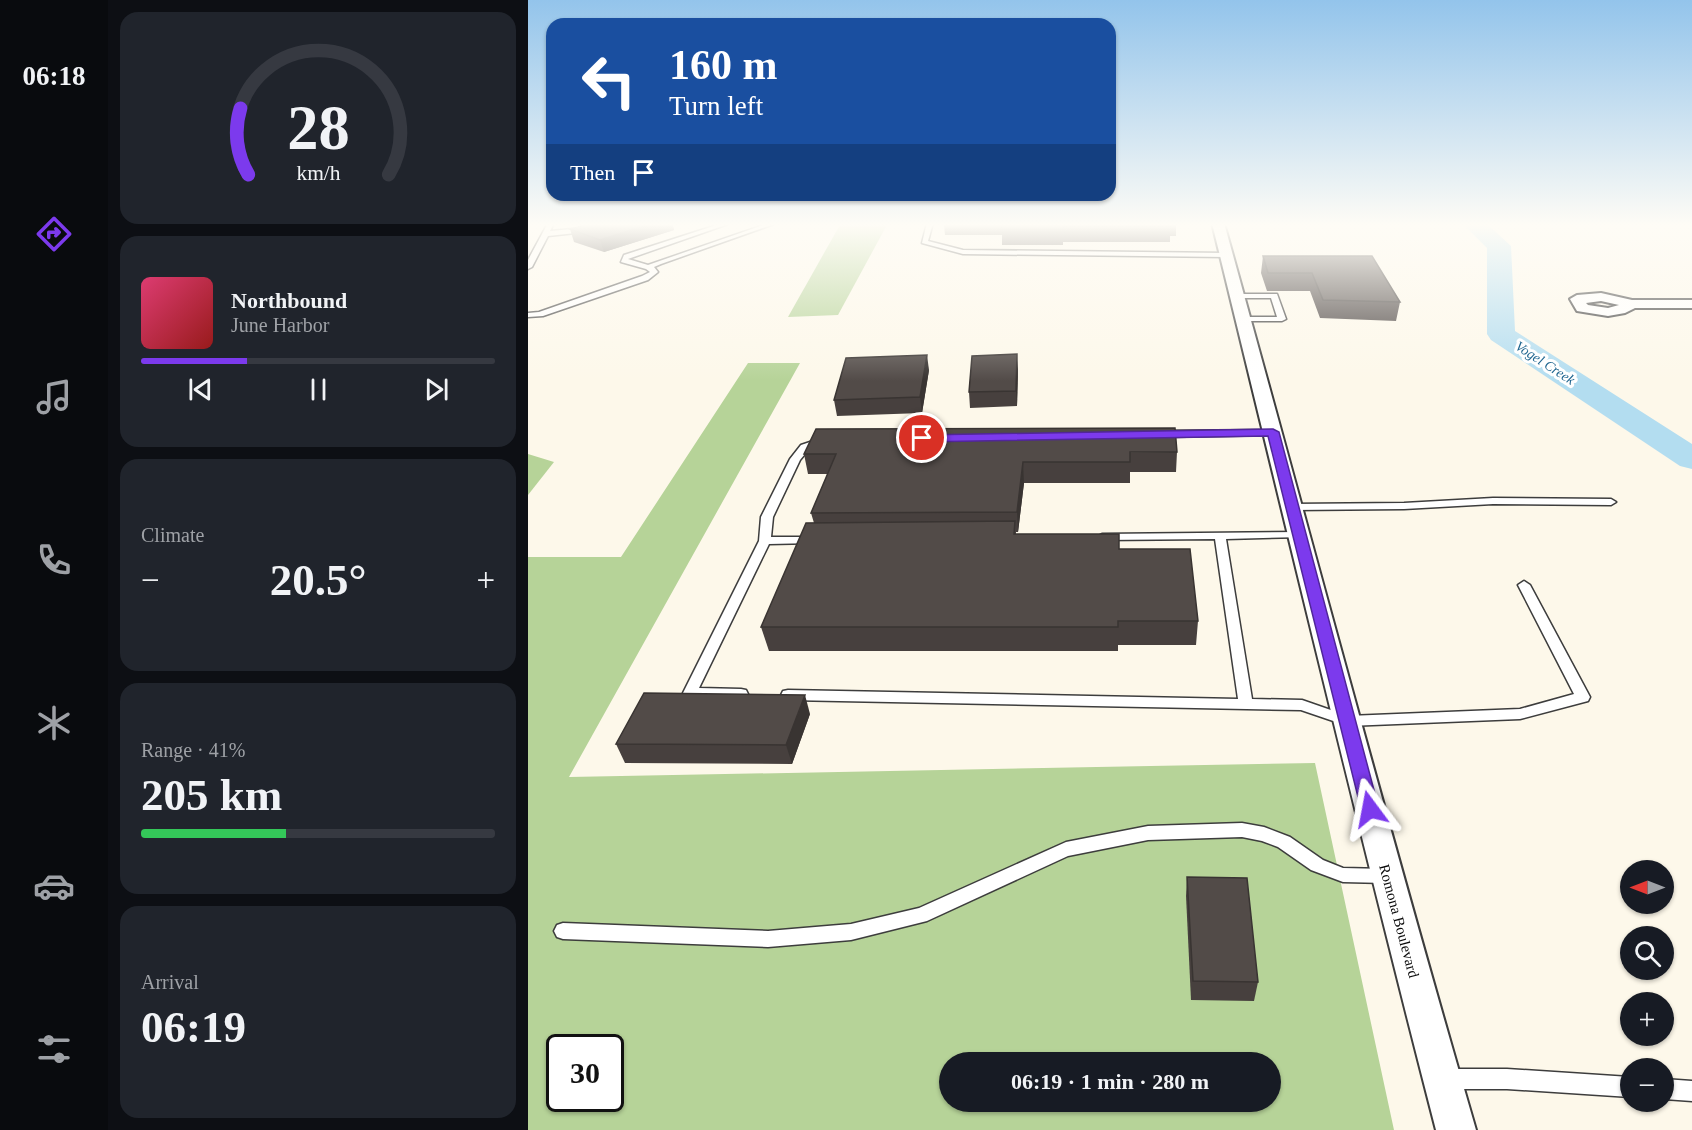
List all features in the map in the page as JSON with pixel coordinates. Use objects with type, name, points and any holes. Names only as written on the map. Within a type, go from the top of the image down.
[{"type":"street","name":"Romona Boulevard","points":[[1232,276],[1386,876],[1456,1130]]},
{"type":"street","points":[[1632,304],[1691,305]]},
{"type":"lane","points":[[528,315],[540,314],[648,276]]},
{"type":"lane","points":[[1274,296],[1282,318],[1240,307],[1274,296]]},
{"type":"lane","points":[[1151,435],[1273,432]]},
{"type":"lane","points":[[749,694],[690,693],[765,541],[767,517],[795,459],[805,447],[824,440],[834,440]]},
{"type":"lane","points":[[1292,507],[1404,506],[1493,501],[1611,502]]},
{"type":"lane","points":[[1088,537],[1300,535]]},
{"type":"lane","points":[[1220,536],[1246,703]]},
{"type":"lane","points":[[765,541],[825,540]]},
{"type":"lane","points":[[773,695],[1302,705],[1348,721],[1520,714],[1583,697],[1524,585]]},
{"type":"lane","points":[[562,931],[768,939],[851,932],[921,915],[1066,849],[1148,833],[1242,830],[1264,834],[1284,842],[1317,865],[1343,875],[1386,876]]},
{"type":"lane","points":[[1442,1079],[1507,1079],[1620,1086]]},
{"type":"lane","points":[[1674,1090],[1692,1091]]},
{"type":"green space","points":[[811,276],[859,276],[838,315],[788,317]]},
{"type":"green space","points":[[748,363],[800,363],[569,777],[1315,763],[1394,1130],[528,1130],[528,557],[621,557]]},
{"type":"green space","points":[[528,454],[554,462],[528,495]]},
{"type":"building","points":[[1313,276],[1384,276],[1400,302],[1323,300]]},
{"type":"building","points":[[1017,354],[1016,391],[969,392],[972,356]]},
{"type":"building","points":[[927,355],[920,397],[834,400],[846,358]]},
{"type":"building","points":[[1175,428],[1177,452],[1130,452],[1130,462],[1023,462],[1017,512],[811,513],[836,454],[804,454],[816,429]]},
{"type":"building","points":[[1015,521],[1014,534],[1119,534],[1119,549],[1190,549],[1198,621],[1118,621],[1118,627],[761,627],[806,523]]},
{"type":"building","points":[[644,693],[805,695],[786,745],[616,744]]},
{"type":"building","points":[[1187,877],[1247,878],[1258,982],[1193,981]]},
{"type":"waterway","name":"Vogel Creek","points":[[1500,276],[1501,334],[1692,459]]},
{"type":"route","points":[[922,438],[1273,432],[1370,809]]}]
